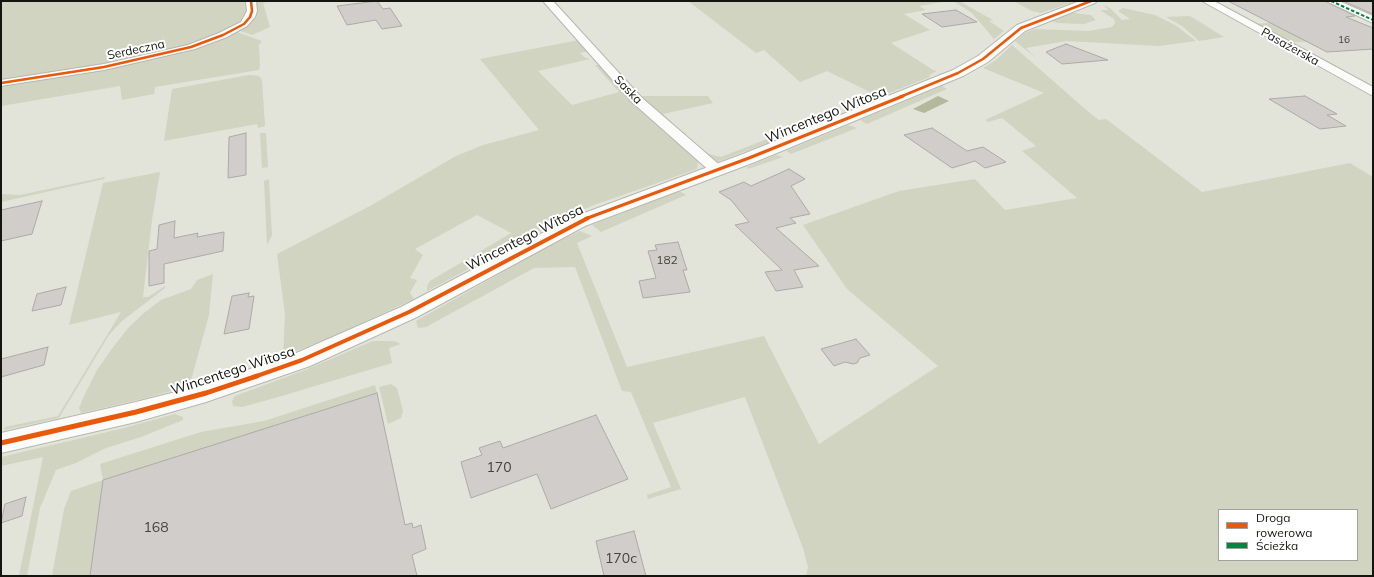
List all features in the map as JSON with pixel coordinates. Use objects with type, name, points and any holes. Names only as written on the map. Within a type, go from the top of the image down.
[{"type":"street","name":"Serdeczna","points":[[1,83],[141,60],[191,47],[223,35],[244,24],[250,17],[252,11],[251,1]]},
{"type":"street","name":"Saska","points":[[548,1],[637,100],[717,170]]},
{"type":"street","name":"Wincentego Witosa","points":[[1,443],[136,412],[206,393],[302,360],[410,312],[578,222],[717,170],[963,70],[990,55],[1013,33],[1021,28],[1091,1]]},
{"type":"street","name":"Pasażerska","points":[[1207,1],[1373,92]]},
{"type":"street","points":[[1331,1],[1373,20]]},
{"type":"shaded area","points":[[1,1],[247,1],[249,11],[241,24],[209,40],[143,58],[1,81]]},
{"type":"shaded area","points":[[253,1],[272,1],[263,3],[270,27],[252,35],[237,30]]},
{"type":"shaded area","points":[[688,1],[948,1],[919,6],[926,10],[904,14],[930,30],[891,43],[933,70],[937,71],[929,75],[930,77],[874,99],[870,99],[878,96],[827,71],[800,82],[764,50],[756,53]]},
{"type":"shaded area","points":[[953,1],[959,1],[993,20],[989,21],[1004,31],[994,39],[972,13]]},
{"type":"shaded area","points":[[1013,1],[1077,1],[1041,13],[1032,11]]},
{"type":"shaded area","points":[[1098,5],[1106,6],[1110,8],[1122,20],[1130,19],[1118,11],[1123,8],[1155,15],[1175,25],[1196,41],[1159,46],[1066,41],[1026,48],[1036,58],[1015,41],[1025,33],[1036,29],[1088,31],[1112,27],[1115,23],[1114,19],[1100,10],[1109,10],[1104,6]]},
{"type":"shaded area","points":[[1073,13],[1091,15],[1096,20],[1084,24],[1058,23],[1051,21]]},
{"type":"shaded area","points":[[1190,16],[1224,37],[1199,41],[1182,26],[1166,17]]},
{"type":"shaded area","points":[[1289,21],[1325,40],[1287,43],[1255,24]]},
{"type":"shaded area","points":[[234,31],[262,41],[259,45],[259,70],[155,87],[154,94],[122,100],[120,86],[1,106],[1,84],[142,61]]},
{"type":"shaded area","points":[[579,40],[589,51],[580,53],[584,57],[590,59],[538,71],[572,105],[619,92],[595,65],[599,65],[695,156],[698,163],[697,169],[594,205],[569,216],[427,291],[427,286],[430,281],[511,233],[477,215],[415,249],[423,255],[410,278],[417,280],[410,293],[414,299],[332,337],[283,356],[285,314],[277,254],[370,206],[456,156],[483,145],[539,130],[480,59]]},
{"type":"shaded area","points":[[1012,45],[1091,114],[1099,120],[1106,119],[1202,192],[1350,163],[1373,177],[1373,576],[806,576],[808,567],[803,548],[745,397],[653,423],[681,489],[648,499],[647,495],[671,487],[631,392],[622,391],[575,267],[534,268],[426,327],[418,328],[416,321],[547,247],[580,231],[592,236],[577,243],[627,367],[764,336],[819,444],[938,366],[847,289],[803,225],[899,191],[975,179],[1005,210],[1077,198],[1022,151],[1036,146],[1002,118],[988,122],[985,120],[1044,93],[983,68],[996,60]]},
{"type":"shaded area","points":[[249,75],[259,76],[262,80],[265,126],[258,128],[257,124],[164,141],[172,89]]},
{"type":"shaded area","points":[[942,86],[947,89],[867,124],[860,120]]},
{"type":"shaded area","points":[[637,96],[708,96],[713,103],[663,114],[682,132],[688,133],[681,133]]},
{"type":"shaded area","points":[[938,96],[949,101],[924,113],[913,109]]},
{"type":"shaded area","points":[[848,125],[857,128],[791,154],[786,151]]},
{"type":"shaded area","points":[[260,133],[266,133],[268,167],[262,168]]},
{"type":"shaded area","points":[[767,139],[770,142],[717,162],[705,153],[721,157]]},
{"type":"shaded area","points":[[691,140],[704,152],[692,143]]},
{"type":"shaded area","points":[[776,155],[783,157],[748,169],[747,167]]},
{"type":"shaded area","points":[[160,172],[152,220],[143,297],[148,297],[165,286],[165,288],[122,321],[109,335],[59,418],[4,430],[5,427],[58,416],[121,312],[69,325],[103,183]]},
{"type":"shaded area","points":[[105,177],[104,179],[1,202],[1,194],[20,195]]},
{"type":"shaded area","points":[[269,179],[272,235],[267,245],[264,181]]},
{"type":"shaded area","points":[[679,191],[686,195],[601,232],[592,225]]},
{"type":"shaded area","points":[[213,274],[209,315],[190,384],[223,375],[142,399],[81,413],[79,408],[97,370],[128,328],[161,300],[191,289],[197,280]]},
{"type":"shaded area","points":[[373,341],[394,341],[401,344],[389,348],[392,363],[242,407],[233,406],[232,401],[235,396],[305,370]]},
{"type":"shaded area","points":[[391,384],[397,388],[403,411],[401,418],[388,424],[379,387]]},
{"type":"shaded area","points":[[375,385],[377,393],[103,480],[100,464],[201,432],[264,421]]},
{"type":"shaded area","points":[[175,414],[183,417],[183,420],[141,437],[106,448],[76,463],[56,470],[40,508],[27,576],[19,576],[43,457],[1,466],[1,457],[120,429]]},
{"type":"shaded area","points":[[103,480],[90,576],[52,576],[64,509],[71,491]]},
{"type":"building","points":[[377,1],[383,9],[390,8],[402,26],[382,29],[376,20],[347,25],[337,6]]},
{"type":"building","points":[[1228,1],[1325,1],[1355,16],[1346,17],[1373,28],[1373,49],[1327,52]]},
{"type":"building","points":[[1343,1],[1373,1],[1373,14]]},
{"type":"building","points":[[956,10],[977,22],[942,27],[922,14]]},
{"type":"building","points":[[1066,44],[1108,60],[1062,64],[1046,52]]},
{"type":"building","points":[[1305,96],[1337,114],[1327,115],[1346,126],[1320,129],[1269,99]]},
{"type":"building","points":[[932,128],[967,151],[983,147],[1006,162],[985,168],[975,161],[952,168],[904,135]]},
{"type":"building","points":[[246,133],[246,175],[228,178],[229,137]]},
{"type":"building","points":[[789,169],[805,179],[791,186],[810,214],[790,218],[796,223],[776,228],[819,266],[794,270],[803,287],[776,291],[765,272],[782,270],[735,225],[749,222],[731,200],[719,192],[744,182],[751,186]]},
{"type":"building","points":[[42,201],[32,234],[1,241],[1,210]]},
{"type":"building","points":[[175,221],[174,238],[198,233],[197,237],[224,232],[223,251],[164,264],[164,283],[149,286],[149,251],[157,249],[159,225]]},
{"type":"building","points":[[678,242],[687,270],[683,270],[690,292],[643,298],[639,281],[656,278],[648,251],[657,250],[655,245]]},
{"type":"building","points":[[66,287],[61,305],[32,311],[37,294]]},
{"type":"building","points":[[249,293],[248,297],[254,296],[249,329],[224,334],[232,296]]},
{"type":"building","points":[[856,339],[870,355],[860,358],[857,363],[853,364],[845,362],[834,366],[821,349]]},
{"type":"building","points":[[48,347],[44,365],[1,377],[1,359]]},
{"type":"building","points":[[377,393],[405,525],[412,523],[413,528],[421,525],[426,549],[412,555],[417,576],[90,576],[103,480]]},
{"type":"building","points":[[596,415],[628,479],[551,509],[537,474],[471,498],[461,462],[482,455],[479,448],[500,441],[503,448]]},
{"type":"building","points":[[26,497],[22,516],[1,523],[5,504]]},
{"type":"building","points":[[634,531],[646,576],[604,576],[596,541]]},
{"type":"marked path","points":[[1331,1],[1373,20]]},
{"type":"cycle path","points":[[1,83],[104,67],[191,47],[223,35],[244,24],[250,17],[252,11],[251,1]]},
{"type":"cycle path","points":[[1,443],[136,412],[206,393],[302,360],[409,312],[578,222],[749,158],[958,73],[983,59],[1021,28],[1038,20],[1091,1]]}]
